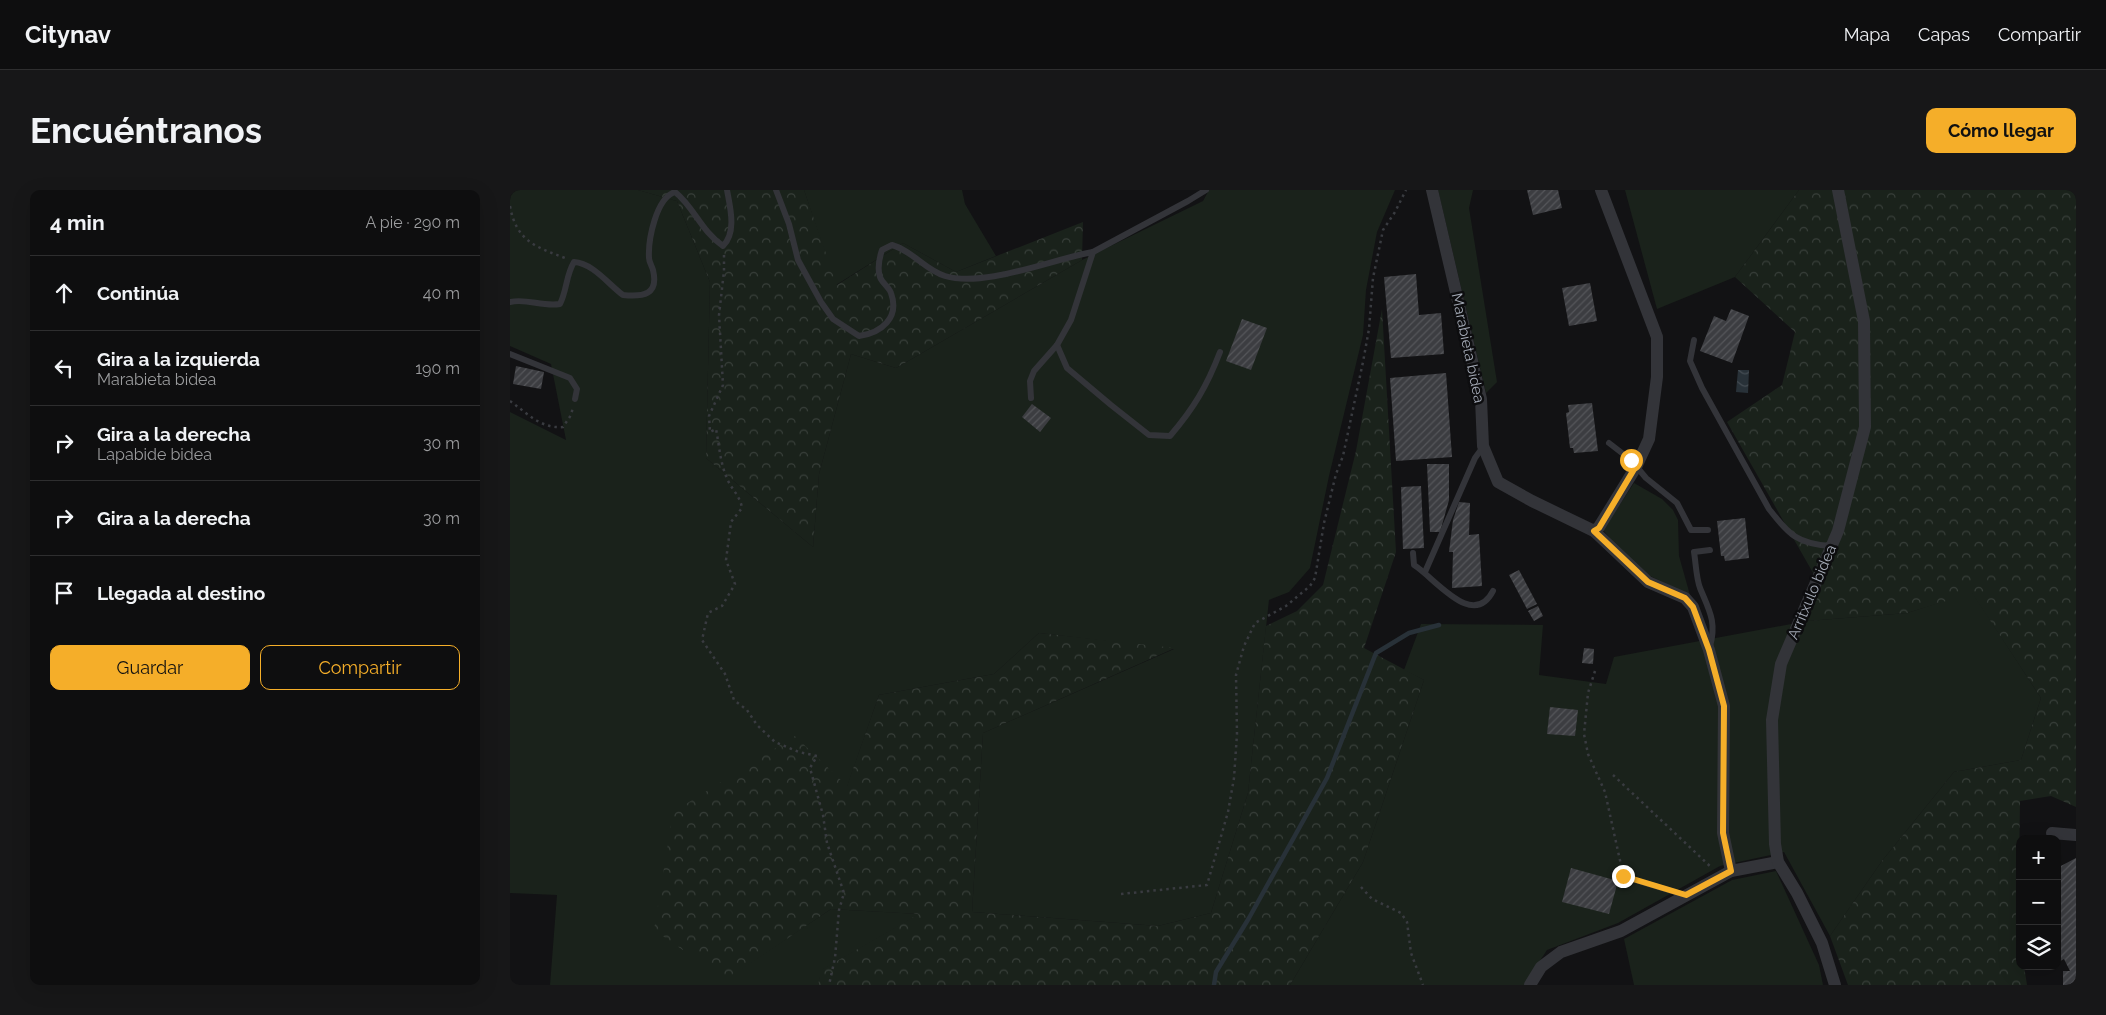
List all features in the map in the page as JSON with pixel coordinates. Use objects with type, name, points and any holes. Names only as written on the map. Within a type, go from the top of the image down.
[{"type":"street","name":"Marabieta bidea","points":[[1432,190],[1482,399],[1483,446],[1498,482],[1532,502],[1594,531],[1648,582],[1685,598],[1693,607],[1709,650],[1724,706],[1723,833],[1726,873]]},
{"type":"street","points":[[1594,531],[1599,528],[1636,466],[1649,439],[1656,377],[1657,338],[1601,190]]},
{"type":"street","name":"Arritxulo bidea","points":[[1835,985],[1822,943],[1797,893],[1778,862],[1775,844],[1772,720],[1781,664],[1838,531],[1865,427],[1864,321],[1838,190]]},
{"type":"street","points":[[2052,833],[2076,835]]},
{"type":"street","points":[[1530,985],[1541,968],[1561,952],[1621,931],[1726,873],[1778,862]]},
{"type":"lane","points":[[510,302],[520,300],[540,305],[560,304],[574,262],[581,262],[593,270],[623,296],[645,296],[651,291],[654,280],[649,260],[653,228],[661,204],[668,194],[675,192],[681,196],[714,240],[724,246],[729,240],[730,231],[731,209],[727,190]]},
{"type":"lane","points":[[776,190],[789,224],[798,260],[821,302],[833,319],[859,336],[873,334],[881,328],[888,322],[894,309],[891,293],[880,277],[878,261],[882,250],[892,245],[903,248],[932,270],[945,276],[963,279],[1004,273],[1093,252],[1206,190]]},
{"type":"lane","points":[[1031,398],[1030,381],[1034,371],[1057,345],[1071,320],[1093,252]]},
{"type":"lane","points":[[1694,340],[1690,361],[1702,388],[1770,508],[1782,526],[1798,538],[1812,545],[1831,546]]},
{"type":"lane","points":[[1057,345],[1067,368],[1111,405],[1149,435],[1170,436],[1185,419],[1206,386],[1220,352]]},
{"type":"lane","points":[[510,354],[570,378],[577,389],[575,399]]},
{"type":"lane","points":[[1609,443],[1631,460],[1646,478],[1677,502],[1691,530],[1708,530]]},
{"type":"lane","points":[[1425,572],[1475,458],[1483,446]]},
{"type":"lane","points":[[1709,650],[1713,624],[1709,607],[1699,586],[1694,552],[1710,550]]},
{"type":"lane","points":[[1413,553],[1414,565],[1425,572],[1433,582],[1465,603],[1475,607],[1484,604],[1493,591]]},
{"type":"lane","points":[[1615,874],[1686,895]]},
{"type":"path","points":[[1121,894],[1207,885],[1228,812],[1234,778],[1237,734],[1236,675],[1244,646],[1255,623],[1286,606],[1310,586],[1315,578],[1324,523],[1336,474],[1343,456],[1361,371],[1369,329],[1373,278],[1383,230],[1406,190]]},
{"type":"path","points":[[510,206],[520,234],[534,245],[574,262]]},
{"type":"path","points":[[724,246],[724,271],[719,315],[723,385],[709,416],[710,432],[716,428],[724,473],[730,488],[740,498],[742,508],[730,522],[726,560],[735,584],[722,606],[708,613],[702,640],[725,674],[734,700],[747,710],[757,725],[775,742],[800,752],[817,756],[810,768],[823,815],[827,843],[844,893],[839,910],[835,958],[829,985]]},
{"type":"path","points":[[510,401],[541,424],[552,428],[563,427],[571,415],[575,399]]},
{"type":"path","points":[[1595,671],[1588,692],[1584,734],[1588,754],[1605,792],[1623,876]]},
{"type":"path","points":[[1613,774],[1726,873]]},
{"type":"path","points":[[1361,886],[1372,898],[1401,913],[1408,922],[1411,953],[1423,985]]},
{"type":"green space","points":[[510,190],[638,190],[677,201],[710,282],[706,458],[813,547],[819,474],[851,354],[896,368],[1082,260],[1203,201],[1209,190],[1395,190],[1377,232],[1366,290],[1363,335],[1329,476],[1310,568],[1289,592],[1269,600],[1248,793],[1211,913],[1158,926],[972,912],[983,733],[1174,649],[1039,633],[994,674],[879,695],[847,787],[726,979],[831,909],[920,914],[822,970],[818,985],[550,985],[557,895],[510,893],[510,412],[566,440],[551,364],[510,346]]},
{"type":"green space","points":[[638,190],[804,190],[837,285],[903,243],[956,272],[1083,222],[1082,260],[896,368],[851,354],[819,474],[813,547],[706,458],[710,282],[677,201]]},
{"type":"green space","points":[[804,190],[962,190],[965,204],[996,256],[956,272],[903,243],[836,285]]},
{"type":"green space","points":[[1438,190],[1473,190],[1469,208],[1497,382],[1486,393]]},
{"type":"green space","points":[[1625,190],[1799,190],[1735,277],[1657,309]]},
{"type":"green space","points":[[1799,190],[2076,190],[2076,807],[2051,796],[2020,801],[2020,835],[2016,835],[2016,970],[2025,970],[2027,985],[1848,985],[1830,936],[1882,861],[1954,772],[2021,760],[2041,698],[1972,593],[1907,613],[1807,621],[1820,585],[1727,422],[1782,385],[1795,332],[1735,277]]},
{"type":"green space","points":[[1382,309],[1396,552],[1364,648],[1424,680],[1363,862],[1290,985],[818,985],[821,970],[919,914],[831,909],[726,980],[654,930],[673,812],[795,736],[847,786],[879,695],[994,674],[1039,633],[1175,648],[983,733],[972,912],[1158,926],[1211,913],[1248,793],[1266,626],[1297,611],[1323,585],[1356,451]]},
{"type":"green space","points":[[1634,483],[1662,499],[1673,510],[1678,520],[1679,556],[1690,595],[1648,575],[1629,560],[1603,530]]},
{"type":"green space","points":[[1972,592],[2041,698],[2021,760],[1954,772],[1882,861],[1830,936],[1784,852],[1720,866],[1618,923],[1547,950],[1524,985],[1290,985],[1363,862],[1424,680],[1404,670],[1421,624],[1543,625],[1539,675],[1606,684],[1614,657],[1807,621],[1907,613]]},
{"type":"green space","points":[[1776,871],[1819,965],[1823,985],[1634,985],[1624,939],[1732,880]]},
{"type":"water","points":[[1738,370],[1749,370],[1748,393],[1736,392]]},
{"type":"building","points":[[1527,190],[1558,190],[1562,208],[1533,215]]},
{"type":"building","points":[[1416,274],[1419,315],[1441,313],[1444,354],[1391,358],[1384,277]]},
{"type":"building","points":[[1590,283],[1597,321],[1569,326],[1562,288]]},
{"type":"building","points":[[1731,309],[1749,316],[1732,363],[1700,351],[1714,316],[1726,321]]},
{"type":"building","points":[[1242,319],[1267,328],[1251,370],[1226,361]]},
{"type":"building","points":[[516,366],[544,372],[541,389],[513,384]]},
{"type":"building","points":[[1446,373],[1452,457],[1396,461],[1390,378]]},
{"type":"building","points":[[1592,403],[1598,451],[1574,453],[1573,448],[1570,448],[1566,413],[1569,412],[1568,405]]},
{"type":"building","points":[[1032,404],[1051,418],[1040,432],[1022,417]]},
{"type":"building","points":[[1427,464],[1449,464],[1449,500],[1440,532],[1430,532]]},
{"type":"building","points":[[1421,486],[1424,548],[1403,549],[1401,487]]},
{"type":"building","points":[[1459,502],[1470,503],[1469,535],[1479,534],[1482,586],[1452,588],[1453,552],[1449,552],[1453,520]]},
{"type":"building","points":[[1745,518],[1749,558],[1725,561],[1724,556],[1721,556],[1717,521]]},
{"type":"building","points":[[1519,570],[1537,604],[1527,609],[1509,575]]},
{"type":"building","points":[[1538,606],[1543,616],[1534,621],[1528,611]]},
{"type":"building","points":[[1584,648],[1594,649],[1593,664],[1582,663]]},
{"type":"building","points":[[1550,707],[1578,710],[1575,736],[1547,734]]},
{"type":"building","points":[[2076,858],[2076,985],[2063,985],[2063,971],[2070,971],[2064,959],[2061,961],[2061,866]]},
{"type":"building","points":[[1571,868],[1618,881],[1609,914],[1562,902]]},
{"type":"waterway","points":[[1214,985],[1216,972],[1249,918],[1327,778],[1376,653],[1409,633],[1439,625]]},
{"type":"route","points":[[1623,876],[1686,895],[1731,871],[1723,833],[1724,706],[1709,650],[1693,607],[1685,598],[1648,582],[1594,531],[1599,528],[1636,466],[1631,460]]}]
